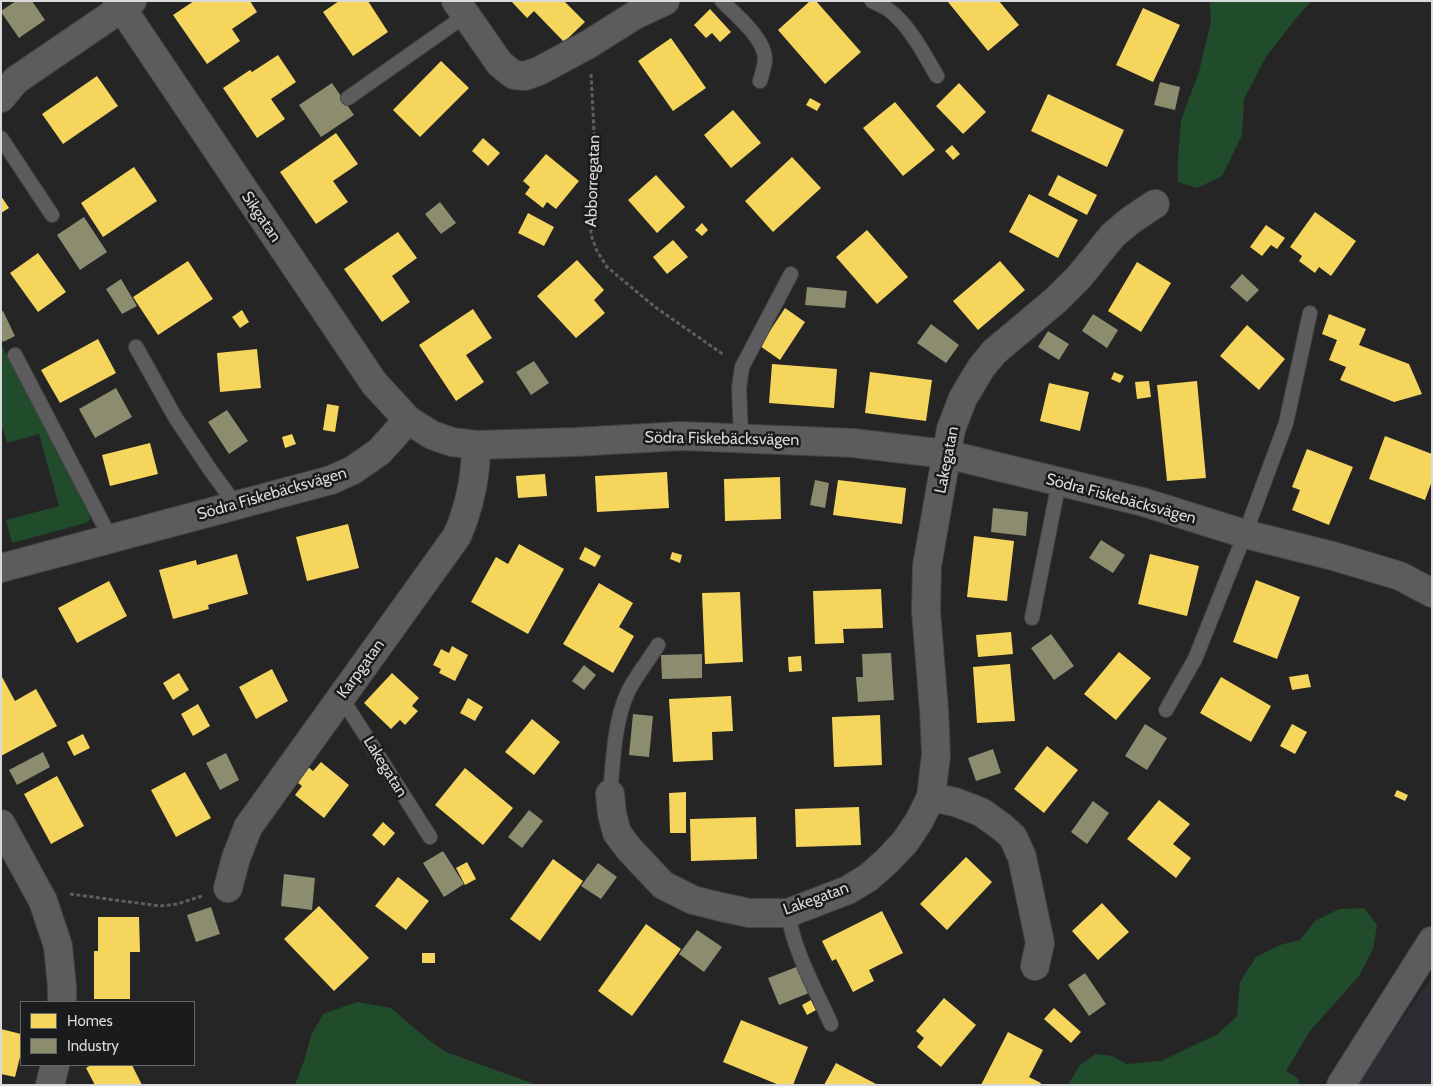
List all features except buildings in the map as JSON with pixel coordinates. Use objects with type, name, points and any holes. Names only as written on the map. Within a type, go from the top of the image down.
[{"type":"street","points":[[461,8],[500,64],[514,75],[525,76],[589,44],[635,15],[664,1]]},
{"type":"street","name":"Sikgatan","points":[[1,98],[16,80],[124,4],[172,85],[374,383],[408,420]]},
{"type":"street","name":"Lakegatan","points":[[610,794],[612,814],[618,832],[630,850],[663,885],[692,900],[749,913],[788,912],[848,890],[887,861],[905,842],[919,821],[931,797],[936,755],[926,611],[928,566],[951,429],[962,398],[981,368],[994,352],[1056,300],[1079,277],[1113,235],[1155,204]]},
{"type":"street","name":"Södra Fiskebäcksvägen","points":[[1,568],[331,480],[353,470],[379,452],[408,420],[452,442],[476,445],[682,436],[741,437],[853,443],[946,454],[1143,502],[1246,534],[1333,556],[1400,576],[1432,593]]},
{"type":"street","name":"Karpgatan","points":[[228,888],[236,858],[248,828],[456,536],[467,512],[473,486],[476,445]]},
{"type":"street","points":[[931,797],[955,802],[981,812],[1013,837],[1022,857],[1040,942],[1034,966]]},
{"type":"street","points":[[1,824],[44,901],[58,946],[62,1001]]},
{"type":"street","points":[[1341,1085],[1432,941]]},
{"type":"street","points":[[50,1085],[54,1066]]},
{"type":"lane","points":[[722,1],[754,34],[763,48],[765,56],[760,81]]},
{"type":"lane","points":[[872,1],[888,9],[900,20],[919,45],[938,76]]},
{"type":"lane","points":[[348,98],[461,8]]},
{"type":"lane","points":[[1,138],[52,215]]},
{"type":"lane","points":[[741,437],[739,388],[742,367],[791,274]]},
{"type":"lane","points":[[1166,710],[1195,659],[1246,534],[1286,423],[1310,313]]},
{"type":"lane","points":[[136,347],[175,417],[236,506]]},
{"type":"lane","points":[[15,355],[111,539]]},
{"type":"lane","points":[[1032,618],[1059,482]]},
{"type":"lane","name":"Lakegatan","points":[[610,794],[618,725],[627,693],[658,645]]},
{"type":"lane","name":"Lakegatan","points":[[340,697],[430,838]]},
{"type":"lane","points":[[788,912],[791,932],[800,957],[831,1024]]},
{"type":"path","name":"Abborregatan","points":[[589,44],[596,169],[590,212],[591,235],[597,251],[607,267],[655,307],[742,367]]},
{"type":"path","points":[[44,901],[66,893],[160,906],[177,904],[228,888]]},
{"type":"shaded area","points":[[1432,977],[1432,1085],[1358,1085],[1371,1064]]},
{"type":"green space","points":[[1210,1],[1312,1],[1266,57],[1244,99],[1242,135],[1222,176],[1197,188],[1178,182],[1178,158],[1181,120],[1199,72],[1211,21]]},
{"type":"green space","points":[[1,344],[89,512],[90,519],[86,523],[12,543],[6,520],[59,506],[39,434],[7,443],[1,423]]},
{"type":"green space","points":[[1364,908],[1377,925],[1373,949],[1359,976],[1310,1031],[1286,1071],[1300,1080],[1297,1085],[1068,1085],[1080,1065],[1096,1054],[1112,1056],[1127,1064],[1161,1061],[1218,1034],[1237,1016],[1240,982],[1256,957],[1280,945],[1300,940],[1315,921],[1339,909]]},
{"type":"green space","points":[[357,1002],[391,1008],[427,1039],[446,1052],[537,1085],[295,1085],[311,1036],[323,1014]]}]
